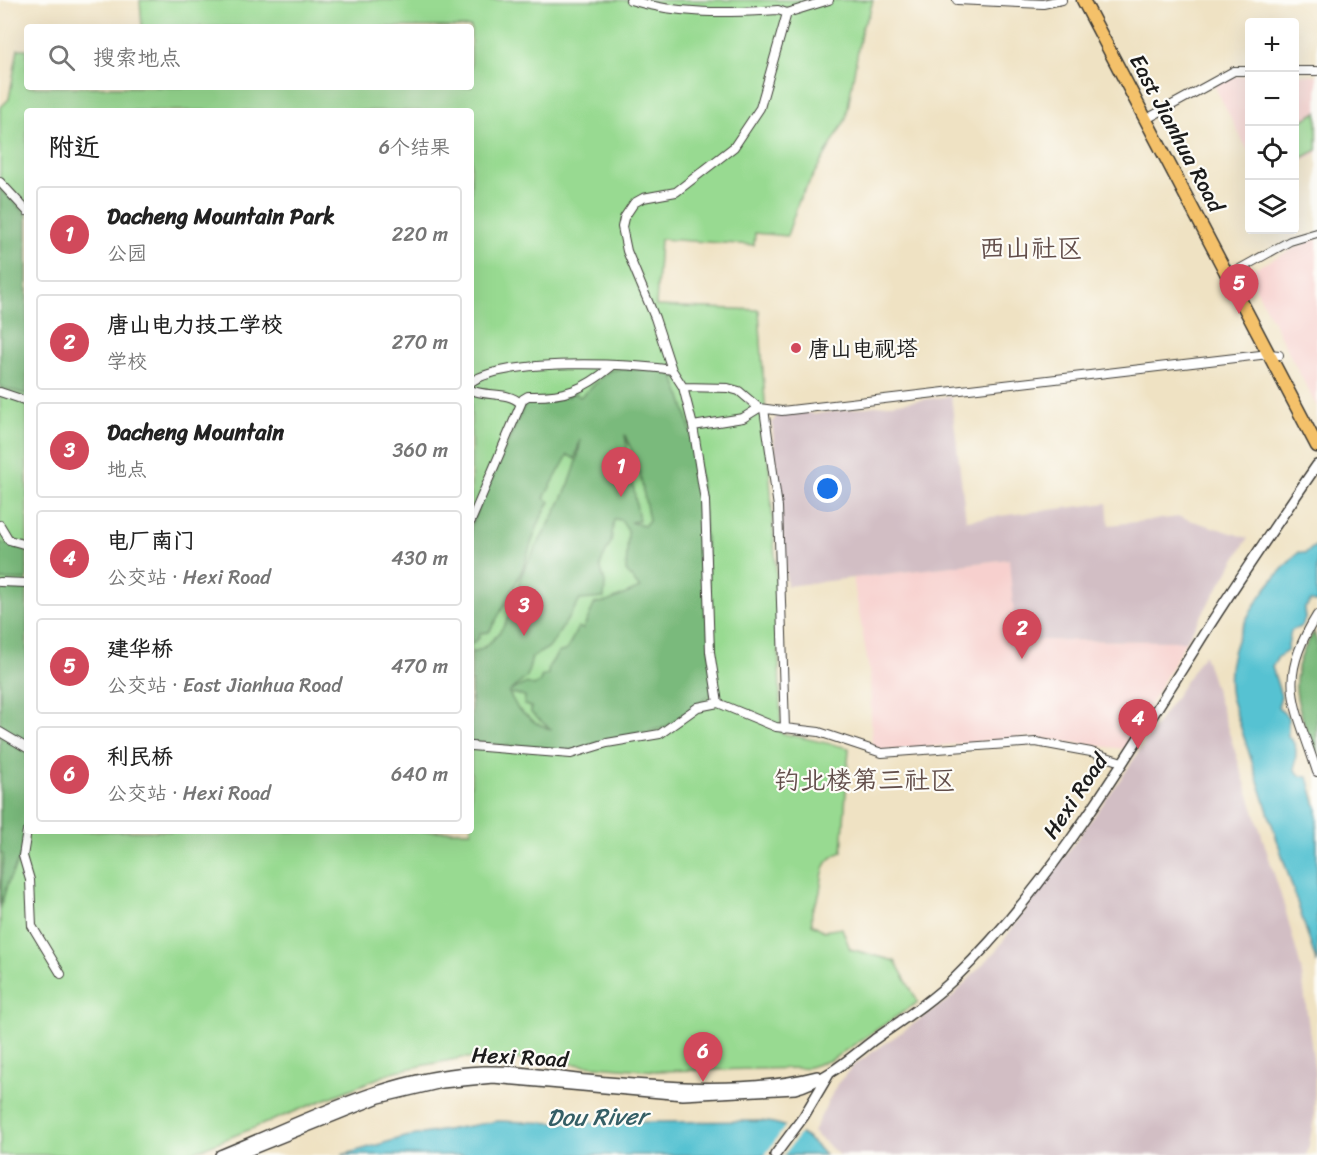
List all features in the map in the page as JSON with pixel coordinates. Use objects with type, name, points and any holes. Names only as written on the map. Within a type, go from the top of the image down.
[{"type":"main road","name":"East Jianhua Road","points":[[1083,0],[1274,354],[1317,429]]},
{"type":"main road","name":"East Jianhua Road","points":[[1091,0],[1234,272],[1317,446]]},
{"type":"street","points":[[630,0],[671,10],[710,14],[778,10],[787,13],[829,0]]},
{"type":"street","points":[[957,0],[1043,4],[1062,0]]},
{"type":"street","points":[[717,702],[710,652],[705,501],[693,426],[683,387],[672,370],[655,318],[627,251],[623,235],[624,218],[634,203],[643,198],[676,192],[734,147],[760,108],[787,13]]},
{"type":"street","points":[[1299,71],[1317,70]]},
{"type":"street","points":[[1152,116],[1234,71],[1245,71]]},
{"type":"street","points":[[0,182],[24,208]]},
{"type":"street","points":[[1234,272],[1290,241],[1317,233]]},
{"type":"street","points":[[683,387],[728,388],[739,391],[761,408],[782,411],[1274,354]]},
{"type":"street","points":[[474,380],[482,376],[547,364],[611,367],[621,365],[672,370]]},
{"type":"street","points":[[474,514],[491,478],[520,403],[528,396],[566,394],[592,383],[611,367]]},
{"type":"street","points":[[474,391],[484,395],[515,398],[520,403]]},
{"type":"street","points":[[0,392],[24,400]]},
{"type":"street","points":[[693,426],[743,418],[761,408]]},
{"type":"street","points":[[761,408],[778,507],[785,729]]},
{"type":"street","name":"Hexi Road","points":[[238,1155],[379,1098],[442,1083],[494,1078],[683,1095],[795,1089],[807,1086],[831,1072],[933,997],[955,978],[1004,924],[1056,858],[1122,762],[1233,587],[1317,465]]},
{"type":"street","points":[[0,525],[9,540],[24,544]]},
{"type":"street","points":[[0,582],[24,583]]},
{"type":"street","points":[[1317,615],[1294,662],[1290,689],[1317,771]]},
{"type":"street","points":[[474,746],[571,754],[607,743],[660,734],[698,707],[717,702],[785,729],[819,732],[882,753],[962,745],[1036,742],[1091,752],[1122,762]]},
{"type":"street","points":[[0,732],[24,746]]},
{"type":"street","points":[[27,834],[23,856],[29,873],[32,926],[61,974]]},
{"type":"street","name":"Hexi Road","points":[[220,1155],[381,1090],[417,1080],[452,1074],[515,1072],[652,1087],[687,1087],[797,1082],[831,1072]]},
{"type":"street","points":[[775,1155],[831,1072]]},
{"type":"shaded area","points":[[1299,75],[1317,75],[1317,153],[1299,163]]},
{"type":"shaded area","points":[[1234,76],[1245,76],[1245,145],[1214,85]]},
{"type":"shaded area","points":[[1311,240],[1317,240],[1317,407],[1247,272]]},
{"type":"shaded area","points":[[951,396],[966,520],[1107,503],[1109,525],[1180,517],[1248,538],[1186,641],[1016,640],[1009,559],[787,586],[772,423],[778,414],[802,411],[814,414]]},
{"type":"shaded area","points":[[1010,559],[1016,640],[1186,641],[1125,749],[1024,737],[872,753],[870,676],[853,578]]},
{"type":"shaded area","points":[[1204,654],[1284,905],[1301,968],[1315,1073],[1314,1118],[1307,1155],[839,1155],[813,1132],[837,1084],[854,1065],[951,998],[998,948],[1120,780]]},
{"type":"green space","points":[[140,0],[873,0],[869,15],[862,27],[846,119],[799,200],[787,236],[755,233],[754,245],[660,239],[656,306],[759,310],[777,587],[781,733],[849,748],[842,852],[830,859],[824,868],[820,892],[813,908],[812,924],[824,931],[842,928],[850,949],[895,961],[918,1002],[831,1060],[806,1068],[656,1071],[501,1058],[461,1058],[396,1071],[186,1155],[0,1155],[0,108],[9,99],[18,49],[24,49],[24,90],[474,90],[474,24],[142,24]]},
{"type":"green space","points":[[1317,112],[1317,150],[1299,160],[1299,126],[1299,122]]},
{"type":"green space","points":[[0,188],[24,213],[24,394],[0,387]]},
{"type":"green space","points":[[611,370],[663,370],[673,375],[686,411],[701,490],[708,573],[713,693],[664,728],[599,742],[577,751],[474,743],[474,652],[494,639],[509,616],[523,571],[574,471],[580,440],[575,459],[568,455],[544,498],[550,502],[506,602],[489,632],[480,633],[479,638],[474,642],[474,518],[527,400],[566,397],[575,393],[580,397]],"holes":[[[625,435],[638,465],[649,520],[644,526],[630,522],[639,521]],[[614,519],[621,520],[628,531],[626,571],[640,588],[607,602],[595,603],[583,629],[578,627],[567,650],[558,653],[549,666],[548,674],[541,677],[540,682],[534,686],[527,683],[510,691],[527,677],[532,657],[550,647],[580,600],[604,598],[605,583],[600,565],[611,542]],[[509,693],[525,696],[524,705],[531,707],[531,713],[552,730],[536,723],[518,709]]]},
{"type":"green space","points":[[0,543],[24,547],[24,580],[0,580]]},
{"type":"green space","points":[[0,585],[24,586],[24,743],[0,729]]},
{"type":"green space","points":[[1314,632],[1317,643],[1317,760],[1300,710],[1296,681],[1298,666]]},
{"type":"green space","points":[[0,735],[18,748],[24,749],[24,834],[22,852],[7,885],[0,909],[3,854],[0,853]]},
{"type":"water","points":[[1317,545],[1317,602],[1311,601],[1304,609],[1305,618],[1302,626],[1291,631],[1287,651],[1278,657],[1272,667],[1281,696],[1278,707],[1288,717],[1288,736],[1296,748],[1295,770],[1301,776],[1308,777],[1317,810],[1317,964],[1231,697],[1230,677],[1232,656],[1247,617],[1285,566],[1299,552],[1305,553]]},
{"type":"water","points":[[498,1121],[559,1123],[761,1121],[796,1131],[811,1141],[825,1155],[342,1155],[405,1137]]},
{"type":"pier","points":[[788,1122],[802,1131],[784,1155],[765,1155]]},
{"type":"place","name":"建华桥","points":[[1239,314]]},
{"type":"place","name":"唐山电视塔","points":[[796,348]]},
{"type":"place","name":"Dacheng Mountain Park","points":[[621,497]]},
{"type":"place","name":"Dacheng Mountain","points":[[524,636]]},
{"type":"place","name":"唐山电力技工学校","points":[[1022,659]]},
{"type":"place","name":"电厂南门","points":[[1138,749]]},
{"type":"place","name":"利民桥","points":[[703,1082]]},
{"type":"district","name":"西山社区","points":[[1031,248]]},
{"type":"district","name":"钓北楼第三社区","points":[[865,780]]},
{"type":"water label","name":"Dou River","points":[[597,1117]]}]
